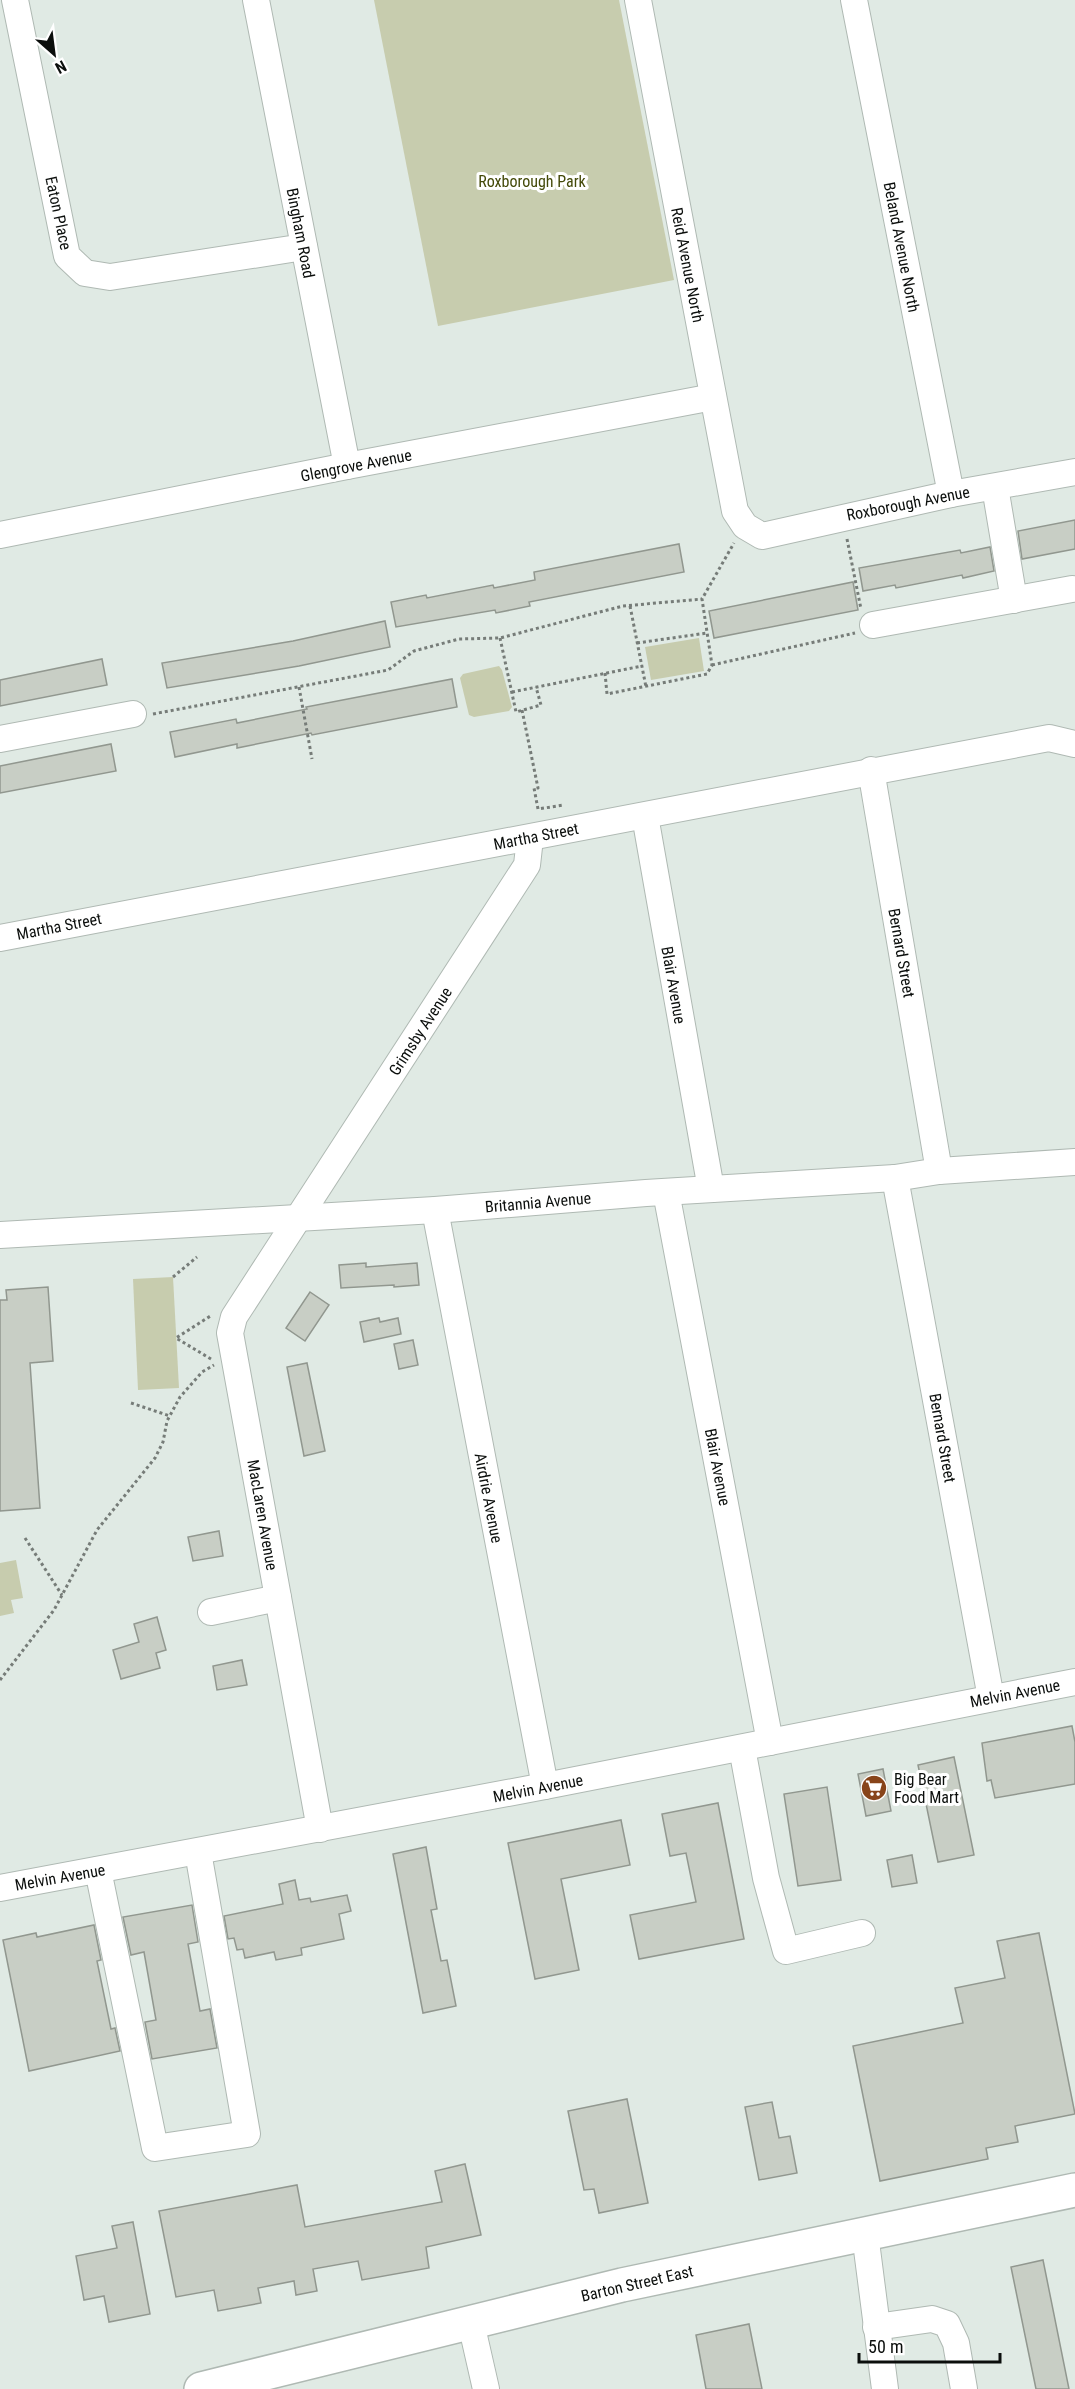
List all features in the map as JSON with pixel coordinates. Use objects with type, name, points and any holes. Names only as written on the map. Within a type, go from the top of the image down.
[{"type":"main road","name":"Barton Street East","points":[[201,2389],[632,2283],[1075,2190]]},
{"type":"street","name":"Eaton Place","points":[[15,0],[67,256],[85,273],[110,278],[304,247]]},
{"type":"street","name":"Bingham Road","points":[[256,0],[346,466]]},
{"type":"street","name":"Reid Avenue North","points":[[638,0],[735,511],[745,526]]},
{"type":"street","name":"Beland Avenue North","points":[[854,0],[951,494]]},
{"type":"street","name":"Glengrove Avenue","points":[[0,535],[346,466],[713,398]]},
{"type":"street","name":"Roxborough Avenue","points":[[745,526],[762,536],[951,494],[1075,472]]},
{"type":"street","points":[[995,487],[1014,600]]},
{"type":"street","points":[[867,623],[1072,589]]},
{"type":"street","points":[[0,740],[133,714]]},
{"type":"street","name":"Martha Street","points":[[0,938],[645,816],[871,770],[1049,738],[1074,743]]},
{"type":"street","name":"Bernard Street","points":[[871,770],[939,1171]]},
{"type":"street","name":"Blair Avenue","points":[[645,816],[711,1189]]},
{"type":"street","name":"Grimsby Avenue","points":[[298,1219],[528,865],[530,838]]},
{"type":"street","name":"Britannia Avenue","points":[[0,1235],[435,1210],[666,1192],[895,1178],[939,1171],[1075,1162]]},
{"type":"street","name":"Bernard Street","points":[[895,1178],[991,1698]]},
{"type":"street","name":"Blair Avenue","points":[[666,1192],[770,1742]]},
{"type":"street","name":"Airdrie Avenue","points":[[435,1210],[545,1786]]},
{"type":"street","name":"MacLaren Avenue","points":[[298,1219],[234,1317],[230,1333],[320,1829]]},
{"type":"street","points":[[211,1612],[278,1598]]},
{"type":"street","name":"Melvin Avenue","points":[[0,1888],[545,1786],[1075,1682]]},
{"type":"street","points":[[742,1748],[766,1878],[786,1951],[862,1934]]},
{"type":"street","points":[[98,1870],[155,2148],[247,2134],[198,1852]]},
{"type":"street","points":[[865,2234],[885,2389]]},
{"type":"street","points":[[876,2327],[932,2319],[947,2324],[956,2343],[964,2389]]},
{"type":"street","points":[[471,2323],[486,2389]]},
{"type":"path","points":[[712,665],[867,623],[843,517]]},
{"type":"path","points":[[605,673],[607,694],[707,674],[712,665],[702,599],[745,526]]},
{"type":"path","points":[[133,714],[158,714],[388,670],[414,651],[459,639],[500,638],[630,605],[702,599]]},
{"type":"path","points":[[630,605],[646,687]]},
{"type":"path","points":[[637,643],[707,633]]},
{"type":"path","points":[[500,638],[516,712],[541,705],[536,687]]},
{"type":"path","points":[[512,692],[642,666]]},
{"type":"path","points":[[299,687],[312,759]]},
{"type":"path","points":[[522,710],[538,788],[534,788],[538,809],[564,805]]},
{"type":"path","points":[[173,1277],[197,1257]]},
{"type":"path","points":[[0,1680],[54,1610],[97,1530],[154,1458],[163,1442],[170,1416],[180,1397],[202,1372],[219,1363],[176,1338],[210,1316],[244,1301]]},
{"type":"path","points":[[130,1402],[170,1416]]},
{"type":"path","points":[[24,1538],[62,1595]]},
{"type":"green space","name":"Roxborough Park","points":[[374,0],[619,0],[674,280],[438,326]]},
{"type":"green space","points":[[699,638],[704,671],[651,680],[645,647]]},
{"type":"green space","points":[[499,666],[512,707],[509,711],[474,717],[469,715],[460,678],[463,674]]},
{"type":"green space","points":[[173,1277],[179,1388],[138,1390],[133,1279]]},
{"type":"green space","points":[[16,1560],[23,1598],[11,1600],[14,1613],[0,1616],[0,1563]]},
{"type":"building","points":[[1075,520],[1075,549],[1022,559],[1018,531]]},
{"type":"building","points":[[679,544],[684,572],[529,602],[530,606],[496,613],[495,610],[396,627],[391,602],[535,580],[534,572]]},
{"type":"building","points":[[990,547],[994,571],[963,578],[962,575],[896,588],[895,585],[863,591],[859,568]]},
{"type":"building","points":[[853,582],[858,610],[714,638],[709,611]]},
{"type":"building","points":[[385,621],[390,647],[299,666],[167,688],[162,663],[293,641]]},
{"type":"building","points":[[102,659],[107,685],[0,706],[0,680]]},
{"type":"building","points":[[452,679],[457,707],[312,735],[311,733],[237,748],[237,744],[175,757],[170,732],[236,719],[237,723],[307,709],[306,707]]},
{"type":"building","points":[[111,744],[116,771],[0,793],[0,766]]},
{"type":"building","points":[[366,1263],[366,1267],[417,1263],[419,1285],[341,1288],[339,1265]]},
{"type":"building","points":[[48,1287],[53,1361],[30,1363],[40,1508],[0,1511],[0,1300],[7,1300],[6,1290]]},
{"type":"building","points":[[310,1292],[329,1305],[305,1341],[286,1328]]},
{"type":"building","points":[[379,1318],[380,1322],[398,1318],[401,1334],[364,1342],[360,1322]]},
{"type":"building","points":[[413,1340],[418,1365],[399,1369],[394,1344]]},
{"type":"building","points":[[307,1363],[325,1451],[304,1456],[287,1367]]},
{"type":"building","points":[[219,1531],[223,1556],[193,1561],[188,1537]]},
{"type":"building","points":[[157,1617],[166,1650],[156,1653],[160,1668],[121,1679],[113,1650],[139,1642],[134,1624]]},
{"type":"building","points":[[242,1660],[247,1685],[217,1690],[213,1666]]},
{"type":"building","points":[[1072,1726],[1075,1742],[1075,1784],[995,1798],[991,1780],[987,1781],[982,1743]]},
{"type":"building","points":[[954,1757],[974,1855],[938,1862],[918,1765]]},
{"type":"building","points":[[883,1769],[891,1811],[866,1816],[858,1774]]},
{"type":"building","points":[[827,1787],[841,1880],[798,1886],[784,1794]]},
{"type":"building","points":[[718,1803],[744,1939],[639,1959],[630,1915],[696,1902],[686,1853],[670,1856],[662,1814]]},
{"type":"building","points":[[621,1820],[630,1865],[561,1879],[579,1970],[535,1979],[508,1843]]},
{"type":"building","points":[[426,1847],[437,1909],[431,1910],[441,1961],[447,1960],[456,2006],[423,2013],[393,1854]]},
{"type":"building","points":[[912,1855],[917,1883],[892,1887],[887,1860]]},
{"type":"building","points":[[295,1880],[299,1900],[310,1898],[311,1902],[347,1895],[351,1911],[339,1914],[344,1939],[301,1948],[302,1955],[276,1960],[274,1952],[245,1958],[243,1949],[237,1950],[234,1938],[228,1939],[224,1916],[283,1904],[279,1884]]},
{"type":"building","points":[[192,1905],[198,1942],[188,1944],[200,2011],[210,2009],[217,2048],[152,2059],[145,2022],[156,2020],[144,1952],[131,1955],[123,1917]]},
{"type":"building","points":[[94,1925],[101,1960],[97,1961],[111,2029],[115,2028],[120,2051],[29,2071],[3,1940],[36,1933],[37,1937]]},
{"type":"building","points":[[1039,1933],[1075,2114],[1015,2126],[1018,2142],[986,2148],[988,2159],[880,2181],[853,2046],[963,2023],[955,1988],[1005,1978],[997,1941]]},
{"type":"building","points":[[627,2099],[648,2203],[599,2213],[594,2189],[584,2190],[568,2111]]},
{"type":"building","points":[[772,2102],[779,2138],[790,2136],[797,2173],[759,2180],[745,2107]]},
{"type":"building","points":[[465,2164],[481,2235],[426,2247],[429,2268],[362,2280],[358,2261],[313,2269],[317,2291],[296,2295],[294,2281],[258,2288],[261,2303],[218,2311],[214,2290],[176,2297],[159,2211],[297,2185],[305,2227],[442,2202],[435,2171]]},
{"type":"building","points":[[133,2222],[150,2314],[109,2322],[104,2296],[84,2300],[76,2256],[117,2248],[112,2226]]},
{"type":"building","points":[[1043,2260],[1069,2389],[1036,2389],[1011,2267]]},
{"type":"building","points":[[749,2324],[762,2389],[706,2389],[696,2335]]},
{"type":"place","name":"Big Bear Food Mart","points":[[874,1788]]}]
